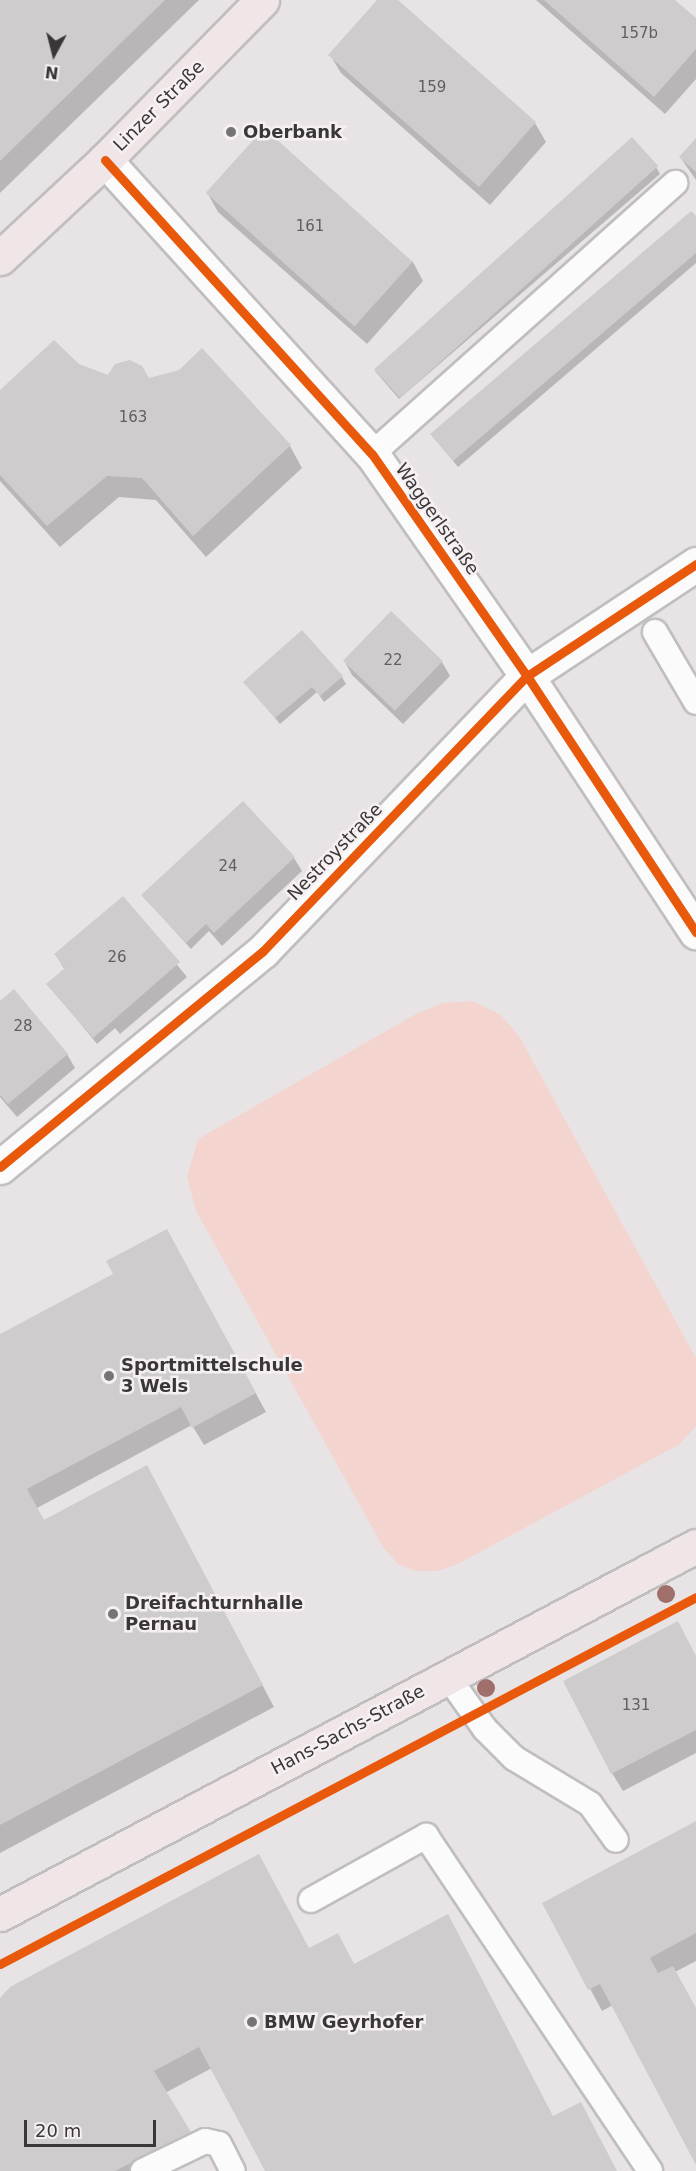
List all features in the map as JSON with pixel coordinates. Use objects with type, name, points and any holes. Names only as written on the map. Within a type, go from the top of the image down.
[{"type":"main road","name":"Linzer Straße","points":[[0,258],[105,160],[262,0]]},
{"type":"main road","name":"Hans-Sachs-Straße","points":[[0,1914],[696,1546]]},
{"type":"street","name":"Waggerlstraße","points":[[105,160],[372,454],[527,676],[696,932]]},
{"type":"street","name":"Nestroystraße","points":[[0,1167],[263,951],[527,676],[696,564]]},
{"type":"lane","points":[[372,454],[675,183]]},
{"type":"lane","points":[[655,632],[696,702]]},
{"type":"lane","points":[[448,1677],[485,1729],[514,1758],[590,1804],[616,1840]]},
{"type":"lane","points":[[311,1900],[426,1836],[650,2171]]},
{"type":"lane","points":[[143,2171],[205,2141],[219,2144],[233,2171]]},
{"type":"shaded area","points":[[473,1001],[501,1015],[519,1036],[696,1358],[696,1426],[680,1444],[456,1565],[436,1571],[415,1571],[398,1564],[383,1547],[196,1211],[187,1177],[198,1139],[414,1015],[443,1003]]},
{"type":"building","points":[[0,0],[165,0],[0,161]]},
{"type":"building","points":[[377,0],[398,0],[536,122],[479,187],[328,55]]},
{"type":"building","points":[[544,0],[675,0],[696,18],[696,49],[654,97]]},
{"type":"building","points":[[264,128],[413,262],[354,326],[206,193]]},
{"type":"building","points":[[632,137],[658,166],[400,398],[374,369]]},
{"type":"building","points":[[696,138],[696,172],[679,157]]},
{"type":"building","points":[[691,211],[696,216],[696,253],[453,461],[430,434]]},
{"type":"building","points":[[54,340],[79,364],[108,375],[115,364],[130,360],[142,366],[149,378],[179,370],[202,348],[291,445],[193,536],[142,478],[107,476],[47,526],[0,475],[0,390]]},
{"type":"building","points":[[391,611],[443,661],[395,711],[343,661]]},
{"type":"building","points":[[302,630],[343,676],[320,696],[312,687],[275,718],[243,682]]},
{"type":"building","points":[[243,801],[295,857],[214,933],[206,924],[186,943],[141,895]]},
{"type":"building","points":[[123,896],[180,962],[93,1038],[46,984],[65,968],[54,954]]},
{"type":"building","points":[[14,989],[68,1054],[8,1104],[0,1095],[0,1001]]},
{"type":"building","points":[[167,1229],[256,1393],[192,1428],[181,1407],[27,1489],[44,1520],[147,1465],[263,1685],[0,1825],[0,1334],[113,1274],[106,1261]]},
{"type":"building","points":[[678,1621],[696,1656],[696,1730],[611,1774],[563,1681]]},
{"type":"building","points":[[696,1821],[696,1933],[650,1958],[658,1973],[673,1966],[696,2008],[696,2165],[600,1984],[588,1990],[542,1903]]},
{"type":"building","name":"BMW Geyrhofer","points":[[259,1854],[309,1948],[338,1933],[354,1964],[448,1914],[553,2116],[581,2102],[617,2171],[265,2171],[199,2047],[154,2071],[191,2132],[115,2171],[0,2171],[0,1998],[10,1987]]},
{"type":"cycle path","points":[[105,160],[372,454],[527,676],[696,932]]},
{"type":"cycle path","points":[[0,1167],[263,951],[527,676],[696,564]]},
{"type":"cycle path","points":[[0,1964],[696,1597]]},
{"type":"place","name":"Oberbank","points":[[231,132]]},
{"type":"place","name":"Sportmittelschule 3 Wels","points":[[109,1376]]},
{"type":"place","name":"Dreifachturnhalle Pernau","points":[[113,1614]]},
{"type":"place","name":"BMW Geyrhofer","points":[[252,2022]]}]
